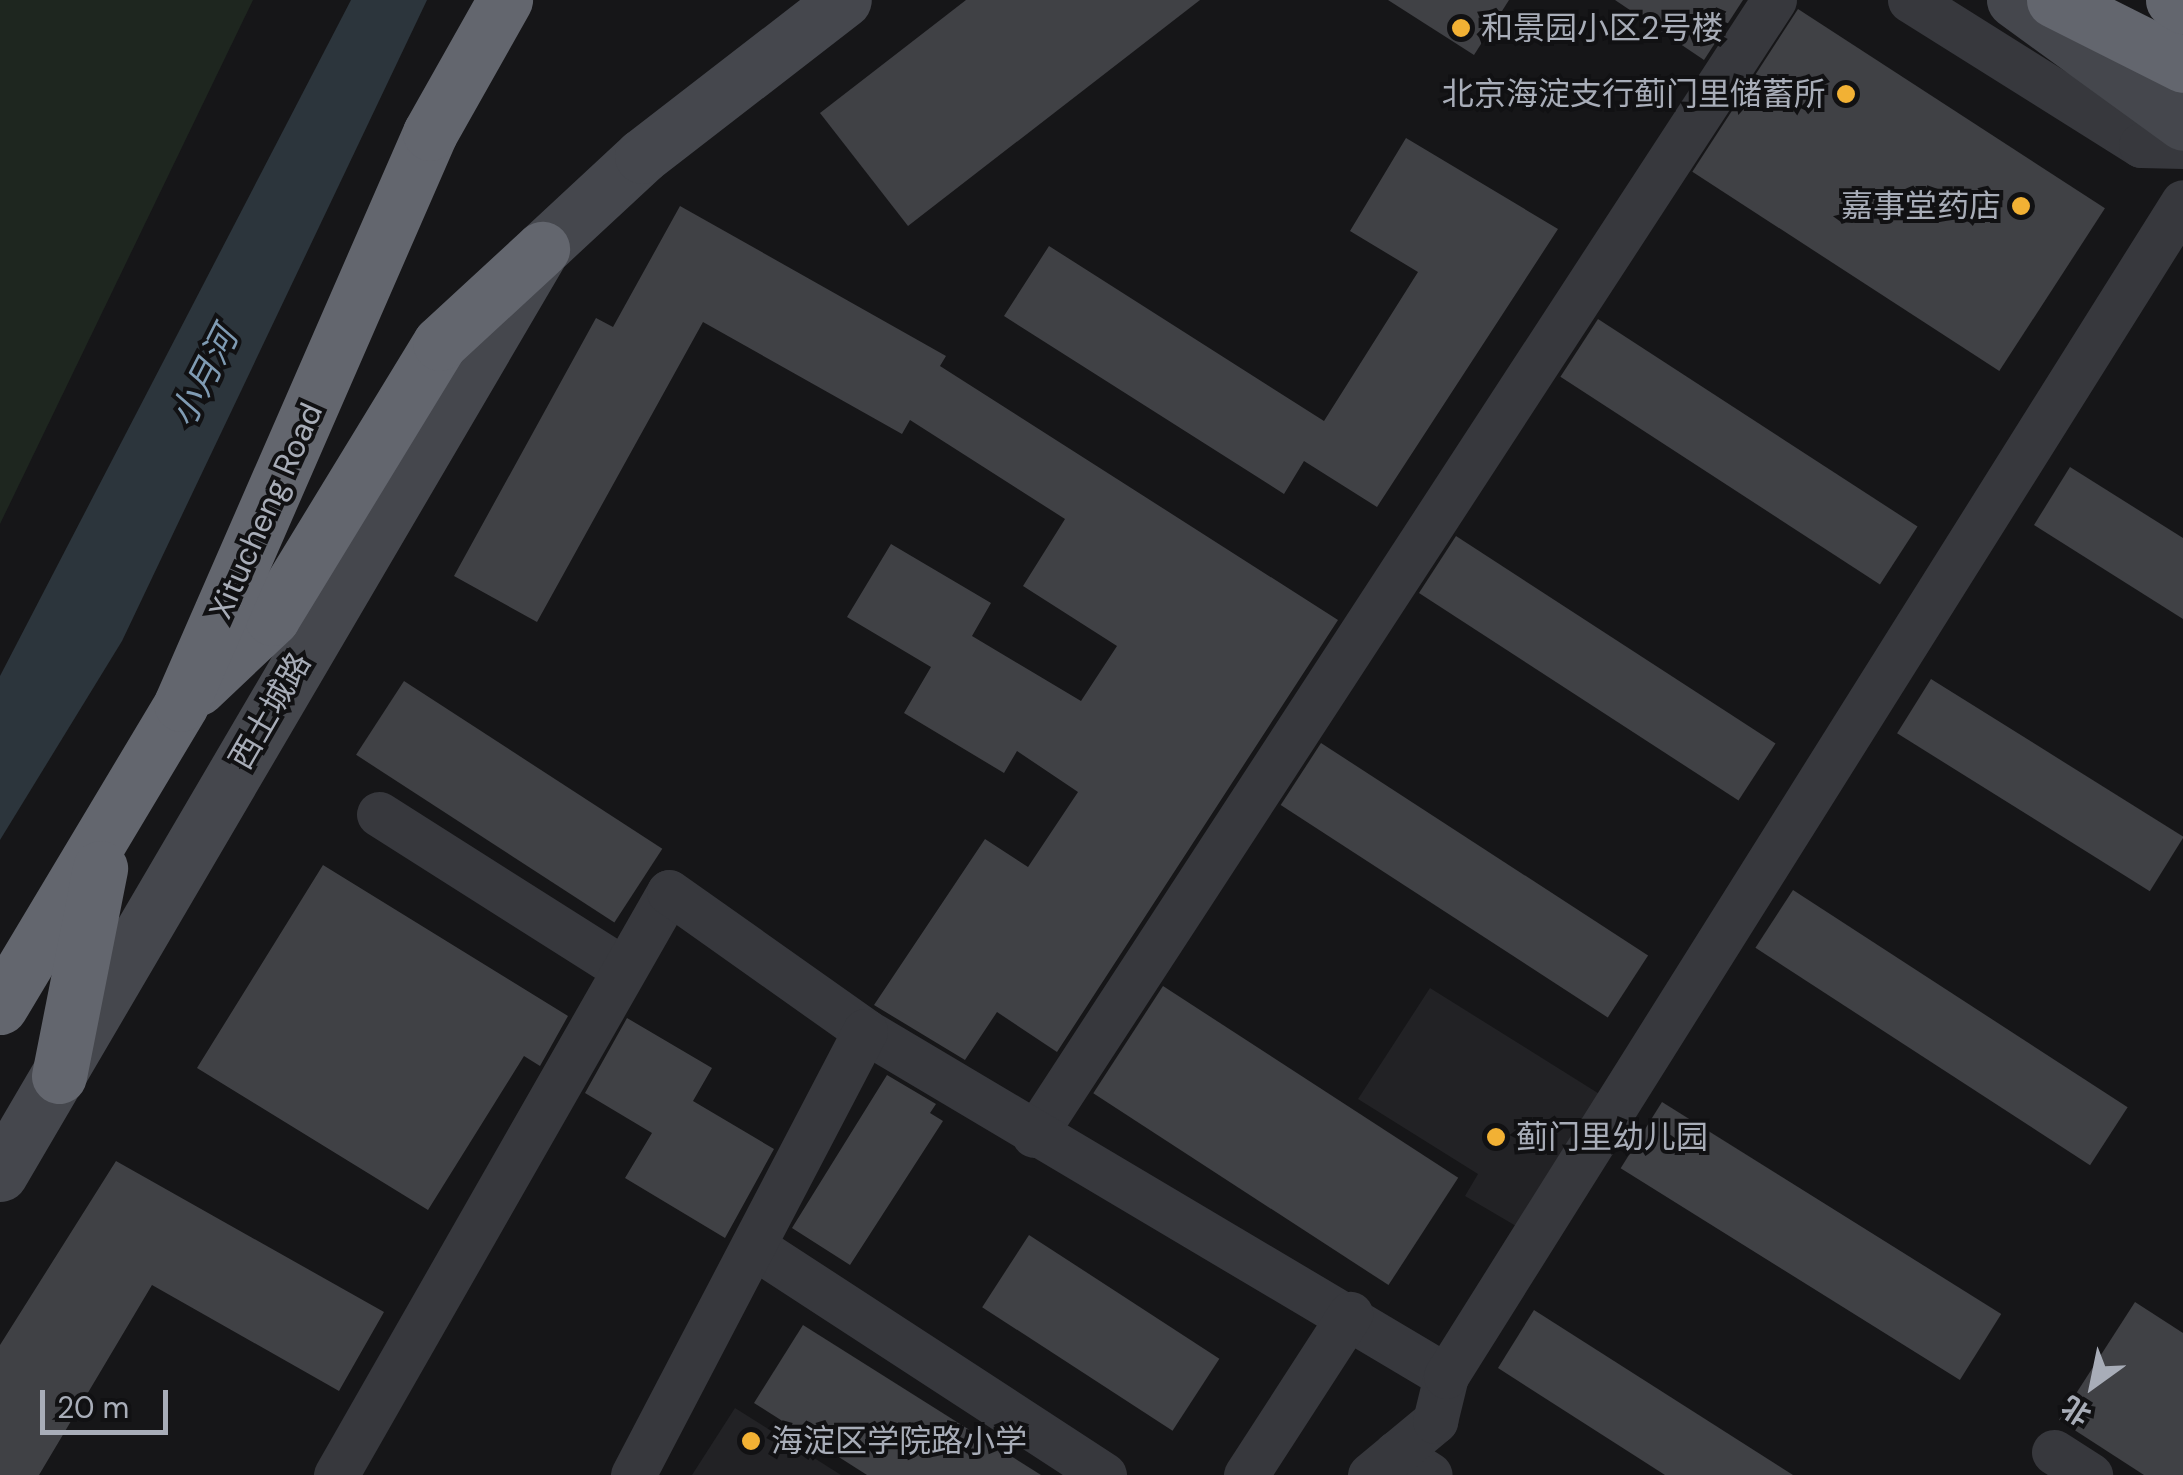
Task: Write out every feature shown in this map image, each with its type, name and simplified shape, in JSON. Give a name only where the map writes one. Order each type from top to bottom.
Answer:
[{"type":"highway","name":"Xitucheng Road","points":[[0,1008],[182,704],[430,133],[505,0]]},
{"type":"highway","points":[[2054,0],[2183,66]]},
{"type":"highway","points":[[2173,0],[2183,6]]},
{"type":"highway","points":[[182,704],[272,618],[440,343],[542,248]]},
{"type":"highway","points":[[59,1076],[108,830]]},
{"type":"street","name":"西土城路","points":[[0,1174],[542,248],[642,156],[844,0]]},
{"type":"street","points":[[1034,1135],[1774,0]]},
{"type":"street","points":[[1910,0],[2142,145],[2183,146]]},
{"type":"street","points":[[2014,0],[2183,123]]},
{"type":"street","points":[[1399,1468],[1435,1421],[1446,1376],[2183,202]]},
{"type":"street","points":[[378,814],[624,969]]},
{"type":"street","points":[[336,1475],[669,892],[865,1032],[1034,1135],[1350,1314],[1446,1376]]},
{"type":"street","points":[[633,1475],[865,1032]]},
{"type":"street","points":[[753,1246],[1104,1475]]},
{"type":"street","points":[[1265,1468],[1350,1314]]},
{"type":"shaded area","points":[[0,0],[253,0],[0,524]]},
{"type":"shaded area","name":"蓟门里幼儿园","points":[[1430,988],[1601,1095],[1516,1226],[1465,1196],[1478,1174],[1358,1099]]},
{"type":"shaded area","name":"海淀区学院路小学","points":[[735,1408],[841,1475],[692,1475]]},
{"type":"water","name":"小月河","points":[[351,0],[427,0],[122,641],[0,840],[0,676]]},
{"type":"building","points":[[966,0],[1200,0],[908,226],[820,113]]},
{"type":"building","name":"和景园小区2号楼","points":[[1388,0],[1509,0],[1474,55]]},
{"type":"building","points":[[1615,0],[1743,0],[1704,60]]},
{"type":"building","points":[[1798,9],[2105,208],[1999,371],[1692,172]]},
{"type":"building","points":[[1406,138],[1558,229],[1377,507],[1304,461],[1284,494],[1004,316],[1049,246],[1324,421],[1418,272],[1350,231]]},
{"type":"building","points":[[680,206],[946,356],[940,366],[1338,620],[1057,1052],[997,1012],[965,1060],[874,1005],[985,839],[1028,867],[1078,792],[1017,751],[1004,773],[904,713],[931,667],[847,617],[891,544],[991,603],[972,636],[1081,701],[1117,646],[1023,586],[1065,519],[910,420],[902,434],[703,322],[537,622],[454,576],[596,318],[613,327]]},
{"type":"building","points":[[1598,319],[1918,527],[1880,584],[1560,377]]},
{"type":"building","points":[[2070,467],[2183,538],[2183,619],[2034,525]]},
{"type":"building","points":[[1456,536],[1776,744],[1738,801],[1419,593]]},
{"type":"building","points":[[1931,679],[2183,836],[2150,891],[1897,733]]},
{"type":"building","points":[[404,681],[662,849],[614,923],[356,755]]},
{"type":"building","points":[[1321,743],[1648,955],[1608,1017],[1281,805]]},
{"type":"building","points":[[323,865],[568,1016],[540,1066],[524,1056],[428,1210],[197,1068]]},
{"type":"building","points":[[1793,890],[2128,1107],[2090,1165],[1755,948]]},
{"type":"building","points":[[1163,986],[1458,1178],[1388,1285],[1093,1093]]},
{"type":"building","points":[[627,1018],[712,1068],[693,1101],[774,1149],[725,1238],[625,1178],[652,1133],[585,1093]]},
{"type":"building","points":[[887,1075],[936,1104],[930,1113],[943,1121],[850,1265],[792,1228]]},
{"type":"building","points":[[1662,1102],[2001,1314],[1960,1380],[1621,1168]]},
{"type":"building","points":[[116,1161],[384,1312],[339,1391],[152,1285],[39,1475],[0,1475],[0,1345]]},
{"type":"building","points":[[1029,1235],[1219,1359],[1173,1431],[982,1307]]},
{"type":"building","points":[[2135,1302],[2183,1333],[2183,1475],[2144,1475],[2059,1420]]},
{"type":"building","points":[[1534,1310],[1793,1475],[1665,1475],[1498,1368]]},
{"type":"building","points":[[803,1325],[1041,1475],[867,1475],[754,1403]]},
{"type":"place","name":"和景园小区2号楼","points":[[1461,28]]},
{"type":"place","name":"北京海淀支行蓟门里储蓄所","points":[[1846,94]]},
{"type":"place","name":"嘉事堂药店","points":[[2021,206]]},
{"type":"place","name":"蓟门里幼儿园","points":[[1496,1137]]},
{"type":"place","name":"海淀区学院路小学","points":[[751,1441]]}]
